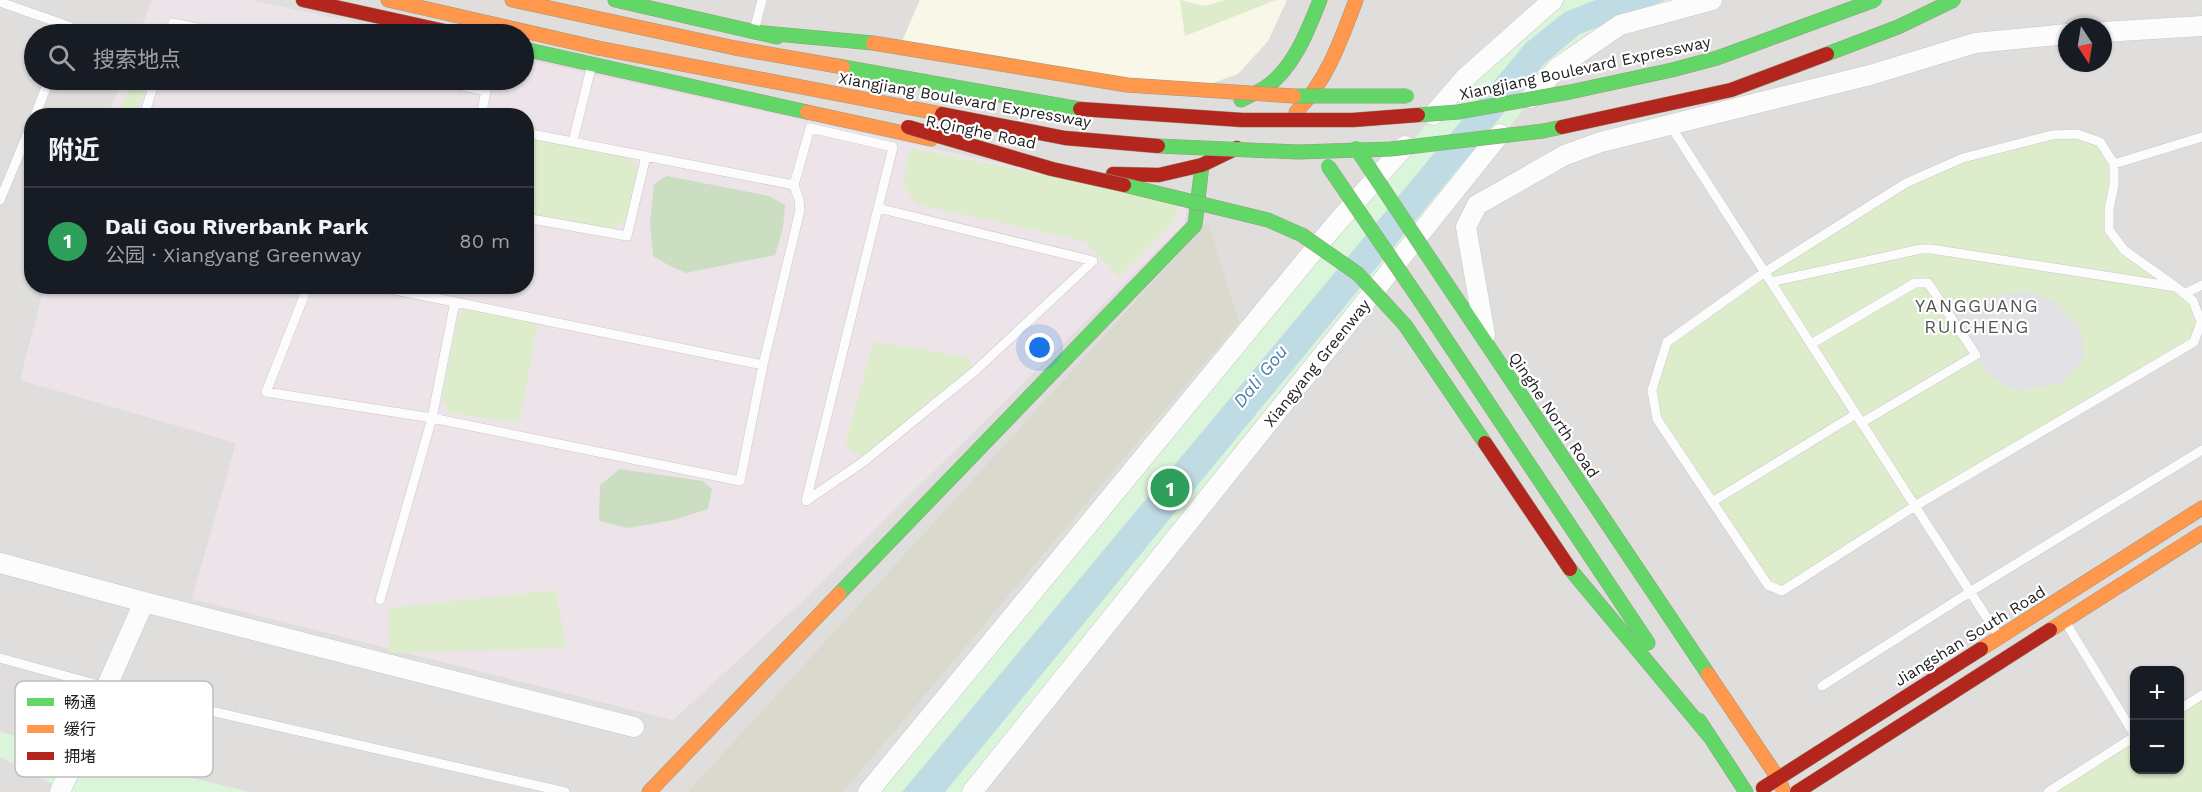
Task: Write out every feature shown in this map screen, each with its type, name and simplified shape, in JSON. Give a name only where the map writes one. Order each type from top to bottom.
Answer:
[{"type":"main road","points":[[303,0],[412,24]]},
{"type":"main road","name":"Xiangjiang Boulevard Expressway","points":[[388,0],[493,24]]},
{"type":"main road","name":"Xiangjiang Boulevard Expressway","points":[[512,0],[735,48],[1080,109],[1242,120],[1376,118],[1458,112],[1570,92],[1717,58],[1875,0]]},
{"type":"main road","points":[[615,0],[1005,90],[1147,118],[1183,120],[1217,112],[1269,85],[1277,78],[1305,38],[1320,0]]},
{"type":"main road","name":"R.Qinghe Road","points":[[534,51],[896,132],[1098,174],[1158,175],[1202,165],[1251,141],[1306,103],[1336,53],[1356,0]]},
{"type":"main road","name":"Xiangjiang Boulevard Expressway","points":[[534,33],[598,48],[1065,138],[1194,149],[1298,152],[1391,149],[1542,131],[1731,90],[1898,27],[1954,0]]},
{"type":"main road","points":[[754,32],[873,43],[1126,85],[1278,96],[1430,97],[1476,94],[1672,70]]},
{"type":"main road","points":[[598,48],[720,86],[898,124],[1052,169],[1268,220],[1302,235],[1358,274],[1405,325],[1570,569],[1710,736]]},
{"type":"main road","name":"Qinghe North Road","points":[[1288,62],[1350,139],[1778,778],[1784,792]]},
{"type":"main road","points":[[1253,93],[1286,119],[1328,166],[1421,302],[1746,792]]},
{"type":"main road","points":[[649,792],[1195,225],[1202,165]]},
{"type":"main road","name":"Jiangshan South Road","points":[[1756,792],[2202,508]]},
{"type":"main road","points":[[1797,792],[2202,533]]},
{"type":"street","points":[[868,792],[1335,226],[1465,78],[1553,0]]},
{"type":"street","name":"Xiangyang Greenway","points":[[972,792],[1511,120],[1557,68],[1620,26],[1712,0]]},
{"type":"street","points":[[2112,31],[2202,26]]},
{"type":"street","points":[[1486,343],[1466,227],[1477,205],[1566,155],[1601,142],[1870,75],[1976,43],[2058,35]]},
{"type":"street","points":[[0,563],[634,727]]},
{"type":"street","points":[[109,681],[144,602]]},
{"type":"street","points":[[60,792],[67,777]]},
{"type":"lane","points":[[754,32],[762,0]]},
{"type":"lane","points":[[0,2],[62,24]]},
{"type":"lane","points":[[573,141],[592,64]]},
{"type":"lane","points":[[38,108],[45,90]]},
{"type":"lane","points":[[146,108],[152,90]]},
{"type":"lane","points":[[481,90],[486,91],[483,108]]},
{"type":"lane","points":[[1670,125],[1999,637]]},
{"type":"lane","points":[[305,294],[266,392],[432,418],[740,481],[763,365],[800,210],[800,200],[794,185],[810,128],[893,147],[878,208],[834,388],[806,501],[863,462],[975,371],[1093,261],[878,208]]},
{"type":"lane","points":[[534,134],[794,185]]},
{"type":"lane","points":[[2077,134],[2100,142],[2114,164],[2109,230],[2124,250],[2193,301],[2200,322],[2194,342],[1915,506],[1782,591],[1768,585],[1657,419],[1652,390],[1667,342],[1765,272],[1906,183],[1963,158],[2052,135],[2077,134]]},
{"type":"lane","points":[[2114,164],[2202,136]]},
{"type":"lane","points":[[0,200],[24,142]]},
{"type":"lane","points":[[534,219],[627,236],[646,156]]},
{"type":"lane","points":[[1772,282],[1921,249],[1931,249],[2176,287]]},
{"type":"lane","points":[[1712,502],[1859,418],[1976,355],[1928,283],[1915,283],[1811,345]]},
{"type":"lane","points":[[2184,294],[2202,285]]},
{"type":"lane","points":[[415,294],[763,365]]},
{"type":"lane","points":[[380,600],[432,418],[455,302]]},
{"type":"lane","points":[[1822,686],[2202,450]]},
{"type":"lane","points":[[2065,621],[2130,729]]},
{"type":"lane","points":[[0,658],[84,681]]},
{"type":"lane","points":[[2184,706],[2202,695]]},
{"type":"lane","points":[[213,711],[566,792]]},
{"type":"lane","points":[[2048,792],[2130,739]]},
{"type":"shaded area","points":[[0,0],[2202,0],[2202,792],[0,792]]},
{"type":"shaded area","points":[[0,0],[41,0],[38,24],[0,12]]},
{"type":"shaded area","points":[[152,0],[251,0],[363,24],[143,24]]},
{"type":"shaded area","points":[[920,0],[1287,0],[1268,41],[1238,74],[1185,93],[899,48]]},
{"type":"shaded area","points":[[534,61],[1187,204],[1185,223],[807,597],[673,720],[192,599],[236,443],[20,380],[42,294],[534,294],[534,108],[111,108],[118,90],[534,90]]},
{"type":"shaded area","points":[[1208,222],[1239,322],[843,792],[688,792]]},
{"type":"shaded area","points":[[2023,291],[2053,300],[2079,326],[2085,357],[2062,383],[2016,391],[1988,375],[1952,319],[1986,298]]},
{"type":"green space","points":[[1180,0],[1205,6],[1226,0],[1276,0],[1185,36]]},
{"type":"green space","points":[[1553,0],[1712,0],[1620,25],[1557,68],[972,792],[870,792],[1465,78]]},
{"type":"green space","points":[[128,90],[144,90],[138,108],[121,108]]},
{"type":"green space","points":[[2077,134],[2100,142],[2114,164],[2109,230],[2124,250],[2193,301],[2201,322],[2194,342],[1782,591],[1768,585],[1657,419],[1652,390],[1667,342],[1906,183],[1963,158]]},
{"type":"green space","points":[[534,135],[626,152],[640,177],[632,215],[607,232],[534,219]]},
{"type":"green space","points":[[911,148],[1178,202],[1174,221],[1119,277],[1084,241],[919,205],[907,191],[904,179]]},
{"type":"green space","points":[[667,176],[769,196],[785,205],[783,228],[775,255],[686,273],[653,256],[650,223],[654,184]]},
{"type":"green space","points":[[466,309],[538,323],[519,423],[450,413],[442,399],[459,313]]},
{"type":"green space","points":[[874,341],[969,358],[975,371],[870,456],[855,454],[845,443]]},
{"type":"green space","points":[[620,469],[703,481],[712,489],[708,509],[674,520],[627,528],[599,521],[600,485]]},
{"type":"green space","points":[[556,590],[566,648],[389,653],[389,608]]},
{"type":"green space","points":[[2202,695],[2202,792],[2048,792],[2130,741],[2130,774],[2184,774],[2184,706]]},
{"type":"green space","points":[[0,732],[15,736],[15,765],[0,757]]},
{"type":"green space","points":[[39,777],[188,777],[250,792],[68,792]]},
{"type":"water","name":"Dali Gou","points":[[1596,0],[1666,0],[1580,34],[1545,63],[945,792],[902,792],[1526,43],[1565,12]]},
{"type":"traffic: fast","points":[[615,0],[777,37]]},
{"type":"traffic: fast","points":[[1241,100],[1266,87],[1285,70],[1299,48],[1320,0]]},
{"type":"traffic: fast","points":[[1418,115],[1458,112],[1570,92],[1672,70],[1717,58],[1875,0]]},
{"type":"traffic: fast","points":[[1827,54],[1898,27],[1954,0]]},
{"type":"traffic: fast","points":[[754,32],[873,43]]},
{"type":"traffic: fast","points":[[534,51],[807,112]]},
{"type":"traffic: fast","points":[[843,67],[1080,109]]},
{"type":"traffic: fast","points":[[1294,96],[1407,96]]},
{"type":"traffic: fast","points":[[1158,146],[1298,152],[1391,149],[1562,127]]},
{"type":"traffic: fast","points":[[1356,148],[1446,283]]},
{"type":"traffic: fast","points":[[839,594],[1195,225],[1202,165]]},
{"type":"traffic: fast","points":[[1328,166],[1421,302]]},
{"type":"traffic: fast","points":[[1124,185],[1268,220],[1302,235],[1358,274],[1405,325],[1485,443]]},
{"type":"traffic: fast","points":[[1446,283],[1708,674]]},
{"type":"traffic: fast","points":[[1421,302],[1648,643]]},
{"type":"traffic: fast","points":[[1570,569],[1710,737]]},
{"type":"traffic: fast","points":[[1699,720],[1746,792]]},
{"type":"traffic: slow","points":[[388,0],[493,24]]},
{"type":"traffic: slow","points":[[512,0],[735,48],[843,67]]},
{"type":"traffic: slow","points":[[1296,112],[1325,73],[1339,45],[1356,0]]},
{"type":"traffic: slow","points":[[534,33],[598,48]]},
{"type":"traffic: slow","points":[[873,43],[1127,85],[1294,96]]},
{"type":"traffic: slow","points":[[598,48],[942,114]]},
{"type":"traffic: slow","points":[[807,112],[931,139]]},
{"type":"traffic: slow","points":[[1981,649],[2202,508]]},
{"type":"traffic: slow","points":[[2050,630],[2202,533]]},
{"type":"traffic: slow","points":[[649,792],[839,594]]},
{"type":"traffic: slow","points":[[1708,674],[1778,778],[1784,792]]},
{"type":"traffic: jam","points":[[303,0],[412,24]]},
{"type":"traffic: jam","points":[[1562,127],[1731,90],[1827,54]]},
{"type":"traffic: jam","points":[[1080,109],[1242,120],[1353,120],[1418,115]]},
{"type":"traffic: jam","points":[[942,114],[1065,138],[1158,146]]},
{"type":"traffic: jam","points":[[908,127],[1052,169],[1124,185]]},
{"type":"traffic: jam","points":[[1113,174],[1159,175],[1202,165],[1237,148]]},
{"type":"traffic: jam","points":[[1485,443],[1570,569]]},
{"type":"traffic: jam","points":[[1797,792],[2050,630]]},
{"type":"traffic: jam","points":[[1763,788],[1981,649]]},
{"type":"place","name":"Dali Gou Riverbank Park","points":[[1170,488]]},
{"type":"district","name":"YANGGUANG RUICHENG","points":[[1977,315]]}]
